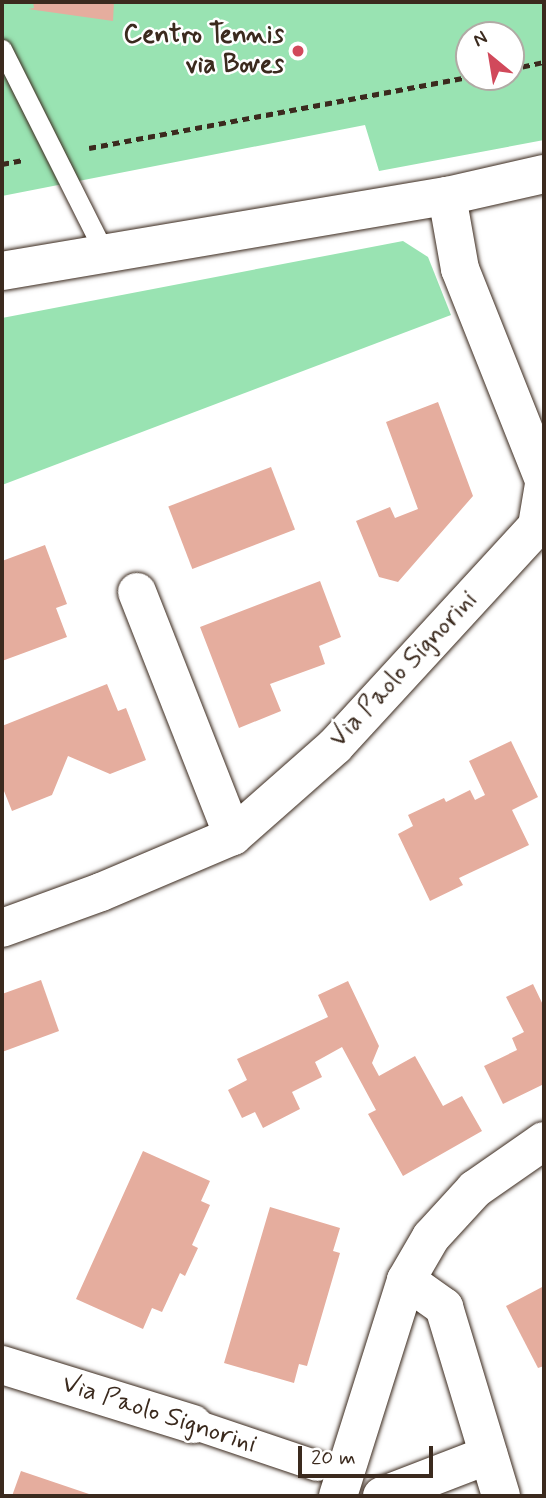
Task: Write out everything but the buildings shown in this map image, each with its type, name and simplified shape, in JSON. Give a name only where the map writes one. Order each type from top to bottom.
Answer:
[{"type":"street","points":[[2,271],[447,196],[544,174]]},
{"type":"street","name":"Via Paolo Signorini","points":[[2,928],[233,836],[335,746],[537,526],[544,482],[460,269],[447,196]]},
{"type":"street","points":[[137,592],[233,836]]},
{"type":"street","points":[[338,1496],[406,1280],[431,1237],[475,1189],[544,1141]]},
{"type":"street","points":[[406,1280],[444,1307],[501,1496]]},
{"type":"street","name":"Via Paolo Signorini","points":[[2,1365],[193,1424],[317,1466]]},
{"type":"street","points":[[382,1496],[488,1455]]},
{"type":"lane","points":[[2,49],[105,254]]},
{"type":"path","points":[[525,66],[544,62]]},
{"type":"path","points":[[2,164],[455,80]]},
{"type":"green space","points":[[2,2],[544,2],[544,140],[379,171],[365,125],[2,196]]},
{"type":"green space","points":[[403,241],[428,257],[451,315],[2,485],[2,318]]},
{"type":"place","name":"Centro Tennis via Boves","points":[[298,51]]}]
